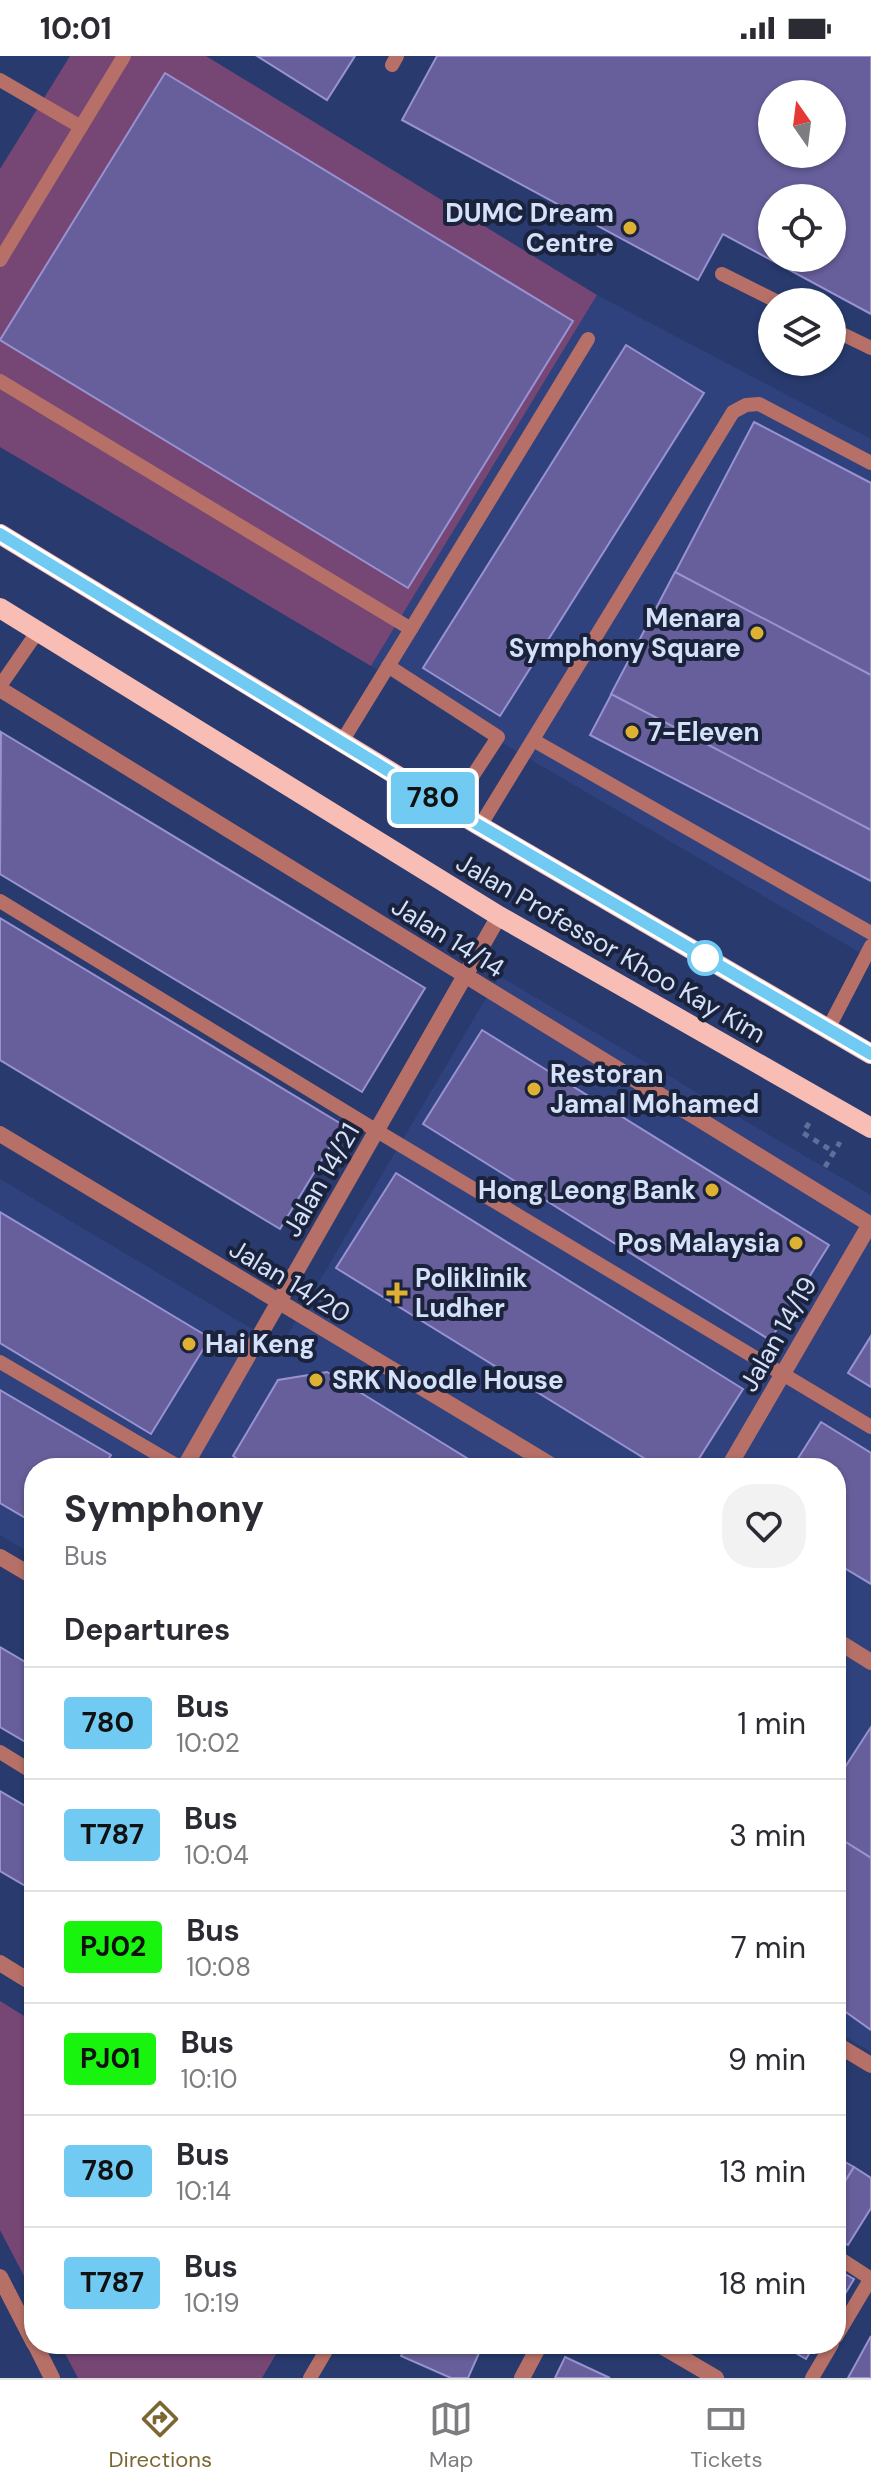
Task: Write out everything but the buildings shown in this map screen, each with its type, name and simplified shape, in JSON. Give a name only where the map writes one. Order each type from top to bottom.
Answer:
[{"type":"main road","name":"Jalan Professor Khoo Kay Kim","points":[[0,534],[451,809],[871,1054]]},
{"type":"main road","name":"Jalan Professor Khoo Kay Kim","points":[[0,608],[499,916],[871,1128]]},
{"type":"street","name":"Jalan 14/14","points":[[0,688],[870,1225]]},
{"type":"street","name":"Jalan 14/21","points":[[189,1458],[499,916]]},
{"type":"street","name":"Jalan 14/20","points":[[0,1134],[539,1458]]},
{"type":"street","name":"Jalan 14/19","points":[[734,1458],[870,1225]]},
{"type":"street","points":[[0,1557],[24,1571]]},
{"type":"street","points":[[846,1646],[871,1662]]},
{"type":"street","points":[[0,1963],[24,1978]]},
{"type":"street","points":[[846,2050],[871,2065]]},
{"type":"street","points":[[0,2277],[24,2324]]},
{"type":"street","points":[[40,2354],[52,2378]]},
{"type":"street","points":[[522,2378],[535,2354]]},
{"type":"street","points":[[670,2354],[690,2371],[716,2378]]},
{"type":"lane","points":[[0,260],[124,56]]},
{"type":"lane","points":[[0,80],[81,127]]},
{"type":"lane","points":[[722,274],[758,292]]},
{"type":"lane","points":[[846,336],[871,348]]},
{"type":"lane","points":[[341,743],[588,339]]},
{"type":"lane","points":[[0,381],[411,629]]},
{"type":"lane","points":[[480,826],[733,412],[746,405],[759,404],[871,463]]},
{"type":"lane","points":[[0,688],[38,631]]},
{"type":"lane","points":[[388,666],[498,737],[451,809]]},
{"type":"lane","points":[[533,740],[871,933]]},
{"type":"lane","points":[[0,901],[871,1427]]},
{"type":"lane","points":[[828,1029],[871,946]]},
{"type":"lane","points":[[0,1362],[166,1458]]},
{"type":"lane","points":[[0,1752],[24,1767]]},
{"type":"lane","points":[[846,2263],[871,2279],[846,2320]]},
{"type":"lane","points":[[310,2378],[324,2354]]},
{"type":"lane","points":[[812,2378],[826,2354]]},
{"type":"path","points":[[803,1133],[834,1152],[840,1142]]},
{"type":"shaded area","points":[[70,56],[206,56],[597,295],[371,666],[0,447],[0,169]]},
{"type":"shaded area","points":[[597,295],[871,439],[871,959],[371,666]]},
{"type":"shaded area","points":[[499,976],[871,1195],[871,2052],[846,2037],[846,1458],[24,1458],[24,1550],[0,1535],[0,1179],[281,1346]]},
{"type":"shaded area","points":[[0,2001],[24,2016],[24,2276],[0,2230]]},
{"type":"shaded area","points":[[65,2354],[276,2354],[262,2378],[78,2378]]},
{"type":"bus line","name":"780","points":[[0,534],[451,809],[871,1054]]},
{"type":"place","name":"DUMC Dream Centre","points":[[630,228]]},
{"type":"place","name":"Menara Symphony Square","points":[[757,633]]},
{"type":"place","name":"7-Eleven","points":[[632,732]]},
{"type":"place","name":"Restoran Jamal Mohamed","points":[[534,1089]]},
{"type":"place","name":"Hong Leong Bank","points":[[712,1190]]},
{"type":"place","name":"Pos Malaysia","points":[[796,1243]]},
{"type":"place","name":"Poliklinik Ludher","points":[[397,1293]]},
{"type":"place","name":"Hai Keng","points":[[189,1344]]},
{"type":"place","name":"SRK Noodle House","points":[[316,1380]]}]
